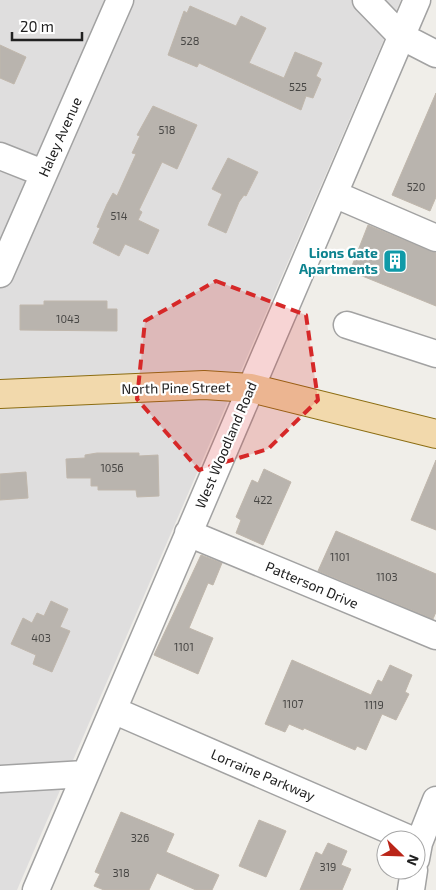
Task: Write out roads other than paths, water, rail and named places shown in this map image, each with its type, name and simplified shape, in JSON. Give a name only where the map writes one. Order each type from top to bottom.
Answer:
[{"type":"main road","name":"North Pine Street","points":[[0,394],[204,385],[251,388],[436,434]]},
{"type":"street","name":"Haley Avenue","points":[[0,274],[120,0]]},
{"type":"street","points":[[366,0],[401,36],[436,54]]},
{"type":"street","name":"West Woodland Road","points":[[36,890],[417,0]]},
{"type":"street","points":[[0,156],[43,173]]},
{"type":"street","points":[[334,194],[436,238]]},
{"type":"street","points":[[347,325],[436,354]]},
{"type":"street","name":"Patterson Drive","points":[[188,533],[436,636]]},
{"type":"street","name":"Lorraine Parkway","points":[[113,710],[380,830]]},
{"type":"street","points":[[0,779],[85,774]]},
{"type":"street","points":[[423,830],[436,800]]},
{"type":"place","name":"Lions Gate Apartments","points":[[395,261]]}]
